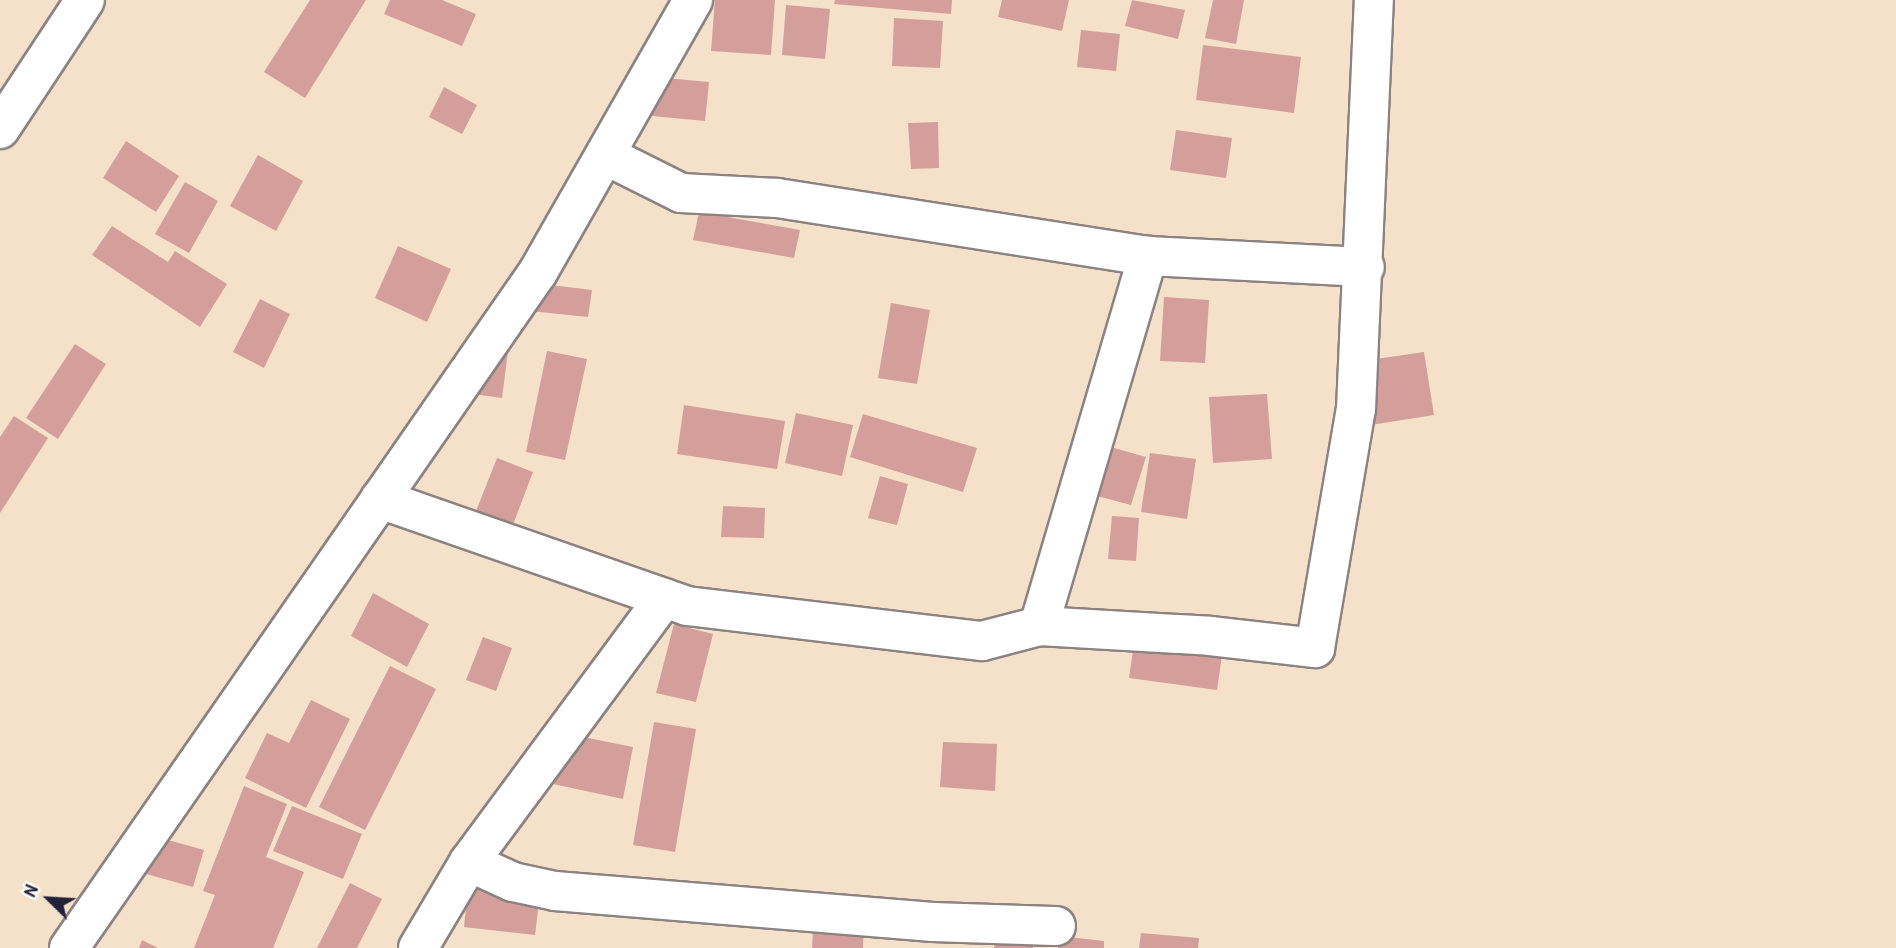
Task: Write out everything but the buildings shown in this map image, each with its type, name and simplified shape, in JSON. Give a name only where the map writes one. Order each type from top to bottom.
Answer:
[{"type":"street","points":[[0,129],[85,0]]},
{"type":"street","points":[[69,948],[538,272],[693,0]]},
{"type":"street","points":[[380,499],[687,606],[982,641],[1039,626],[1210,636],[1315,648],[1356,409],[1365,267],[1374,0]]},
{"type":"street","points":[[605,155],[681,193],[777,198],[1148,256],[1365,267]]},
{"type":"street","points":[[1039,626],[1148,256]]},
{"type":"street","points":[[418,948],[469,862],[664,598]]},
{"type":"street","points":[[469,862],[513,881],[555,891],[931,935],[1056,926]]}]
